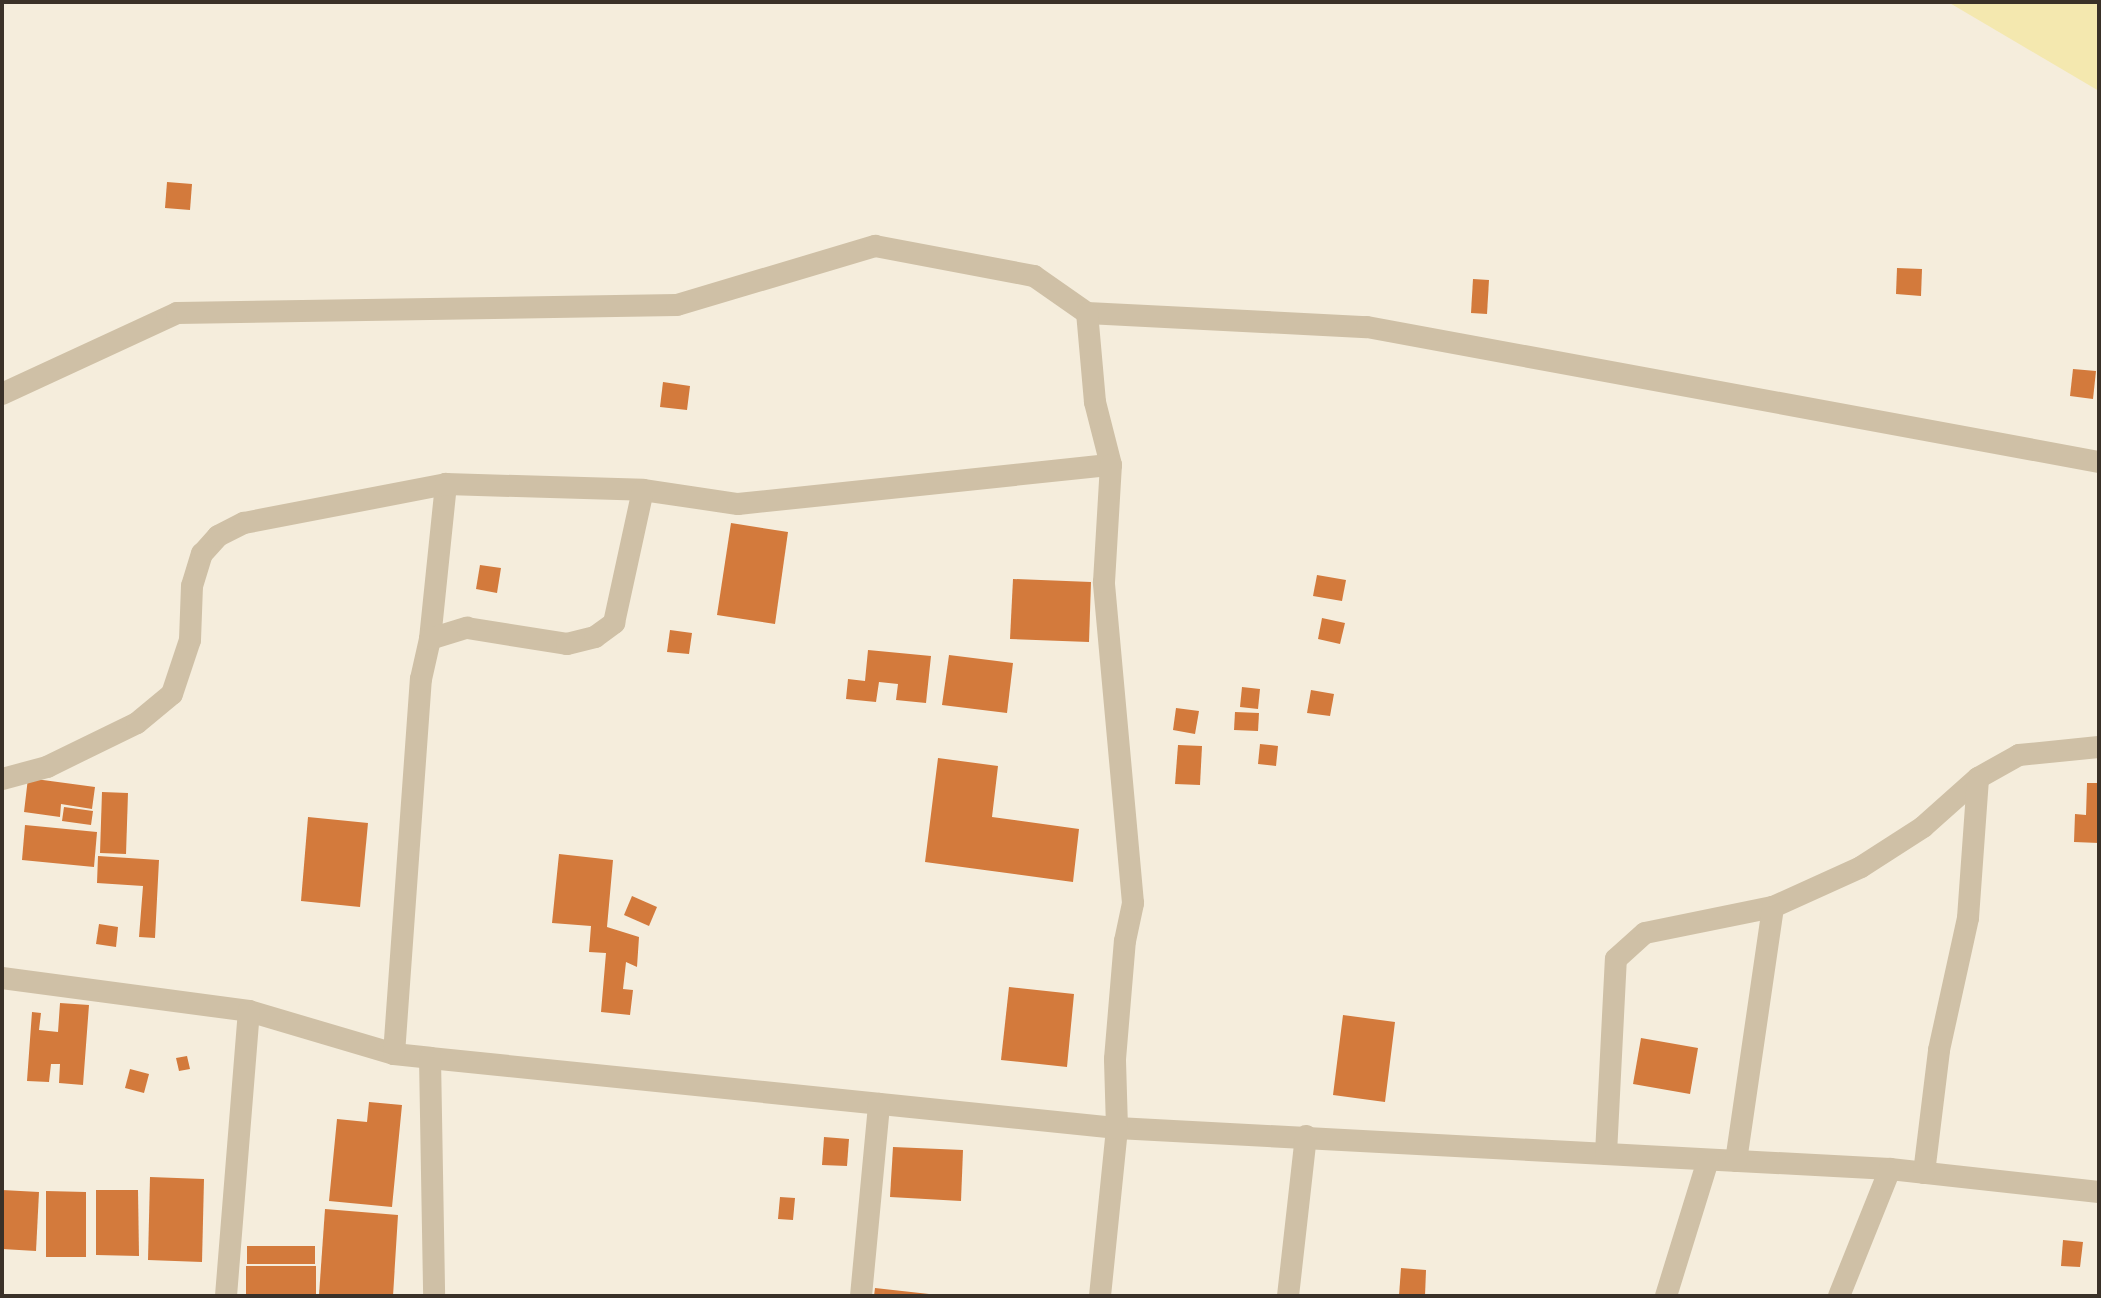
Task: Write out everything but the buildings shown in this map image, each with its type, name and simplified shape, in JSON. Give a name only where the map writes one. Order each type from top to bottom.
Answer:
[{"type":"street","points":[[2,394],[177,313],[677,305],[875,246],[1034,276],[1087,313],[1367,327],[2099,462]]},
{"type":"street","points":[[1087,313],[1095,402],[1111,465],[1104,582],[1133,903],[1115,1059],[1117,1128],[1100,1296]]},
{"type":"street","points":[[2,779],[47,767],[137,723],[172,694],[190,640],[192,586],[202,554],[218,536],[244,523],[446,484],[643,490],[738,504],[1111,465]]},
{"type":"street","points":[[394,1054],[421,679],[430,639],[446,484]]},
{"type":"street","points":[[430,639],[467,628],[567,644],[595,637],[614,623],[643,490]]},
{"type":"street","points":[[1606,1154],[1616,959],[1645,933],[1773,907],[1861,867],[1923,827],[1978,778],[2019,755],[2099,747]]},
{"type":"street","points":[[1924,1173],[1939,1050],[1968,918],[1978,778]]},
{"type":"street","points":[[1736,1161],[1773,907]]},
{"type":"street","points":[[2,978],[249,1011],[394,1054],[879,1104],[1117,1128],[1890,1169],[2099,1192]]},
{"type":"street","points":[[226,1296],[249,1011]]},
{"type":"street","points":[[430,1058],[434,1296]]},
{"type":"street","points":[[861,1296],[879,1104]]},
{"type":"street","points":[[1288,1296],[1306,1136]]},
{"type":"street","points":[[1666,1296],[1708,1160]]},
{"type":"street","points":[[1839,1296],[1890,1169]]},
{"type":"sand","points":[[1948,2],[2099,2],[2099,91]]}]
